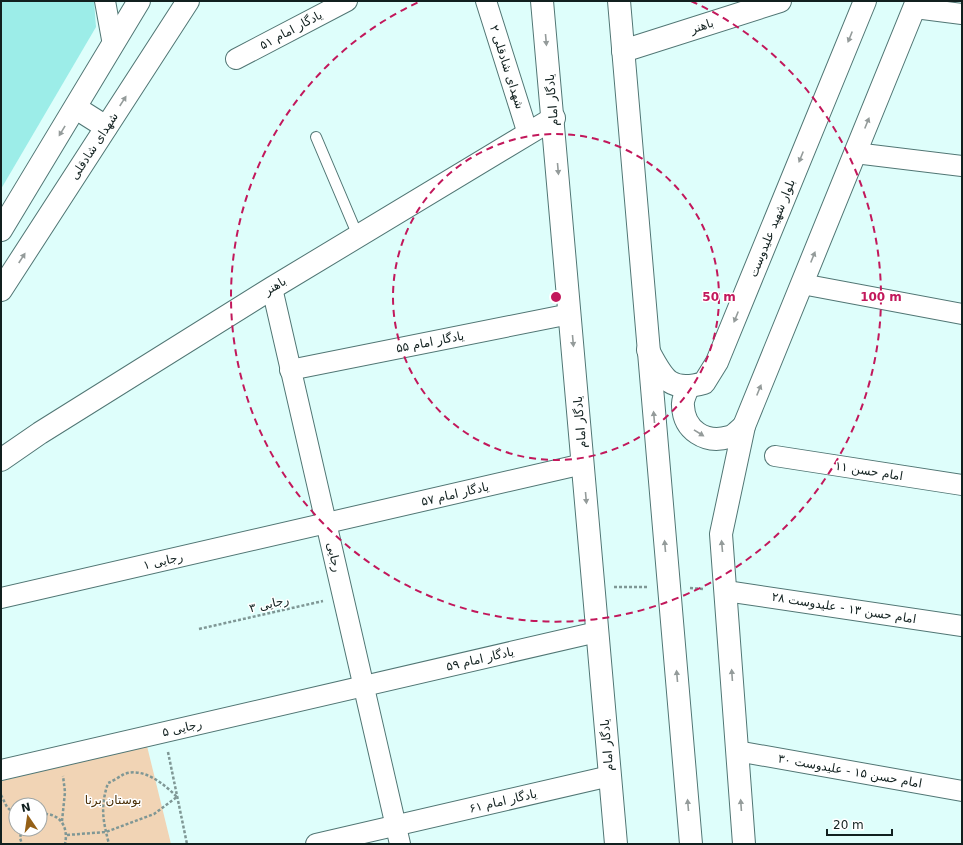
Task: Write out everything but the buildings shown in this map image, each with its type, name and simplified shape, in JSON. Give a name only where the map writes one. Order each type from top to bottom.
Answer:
[{"type":"main road","points":[[1,230],[76,108],[139,1]]},
{"type":"main road","name":"شهدای شادقلی","points":[[1,290],[188,1]]},
{"type":"main road","name":"یادگار امام","points":[[542,1],[554,118],[616,844]]},
{"type":"main road","points":[[619,1],[691,844]]},
{"type":"main road","name":"باهنر","points":[[623,51],[780,1]]},
{"type":"main road","name":"بلوار شهید علیدوست","points":[[688,388],[704,383],[718,362],[865,1]]},
{"type":"main road","points":[[744,844],[721,534],[744,426],[916,4]]},
{"type":"main road","points":[[76,108],[106,127]]},
{"type":"main road","name":"باهنر","points":[[1,460],[40,433],[272,288],[554,118]]},
{"type":"main road","points":[[648,350],[659,371],[669,382],[688,388],[682,404],[686,421],[697,434],[713,440],[730,437],[744,426]]},
{"type":"main road","points":[[1,448],[40,433]]},
{"type":"street","points":[[105,1],[113,45]]},
{"type":"street","name":"یادگار امام ۵۱","points":[[236,59],[347,1]]},
{"type":"street","name":"شهدای شادقلی ۲","points":[[486,1],[528,134]]},
{"type":"street","points":[[916,4],[962,14]]},
{"type":"street","points":[[855,153],[962,166]]},
{"type":"street","points":[[802,284],[962,314]]},
{"type":"street","name":"رجایی","points":[[272,288],[397,835]]},
{"type":"street","name":"یادگار امام ۵۵","points":[[290,370],[570,314]]},
{"type":"street","name":"امام حسن ۱۱","points":[[775,456],[962,485]]},
{"type":"street","name":"یادگار امام ۵۷","points":[[326,523],[583,464]]},
{"type":"street","name":"رجایی ۱","points":[[1,598],[326,523]]},
{"type":"street","name":"امام حسن ۱۳ - علیدوست ۲۸","points":[[726,591],[962,626]]},
{"type":"street","name":"یادگار امام ۵۹","points":[[363,686],[597,632]]},
{"type":"street","name":"رجایی ۵","points":[[1,770],[363,686]]},
{"type":"street","name":"امام حسن ۱۵ - علیدوست ۳۰","points":[[738,750],[962,791]]},
{"type":"street","name":"یادگار امام ۶۱","points":[[316,844],[397,835],[610,776]]},
{"type":"lane","points":[[316,137],[358,236]]},
{"type":"path","name":"رجایی ۳","points":[[199,629],[343,596]]},
{"type":"path","points":[[164,732],[187,844]]},
{"type":"path","points":[[59,756],[65,792],[62,821],[67,834],[65,844]]},
{"type":"path","points":[[109,844],[102,814],[104,795],[108,783],[126,774],[144,774],[162,782],[177,797]]},
{"type":"path","points":[[1,795],[8,808]]},
{"type":"path","points":[[67,834],[106,832],[154,814],[177,797]]},
{"type":"path","points":[[48,813],[62,821]]},
{"type":"green space","name":"بوستان برنا","points":[[147,746],[171,844],[1,844],[1,781]]}]
